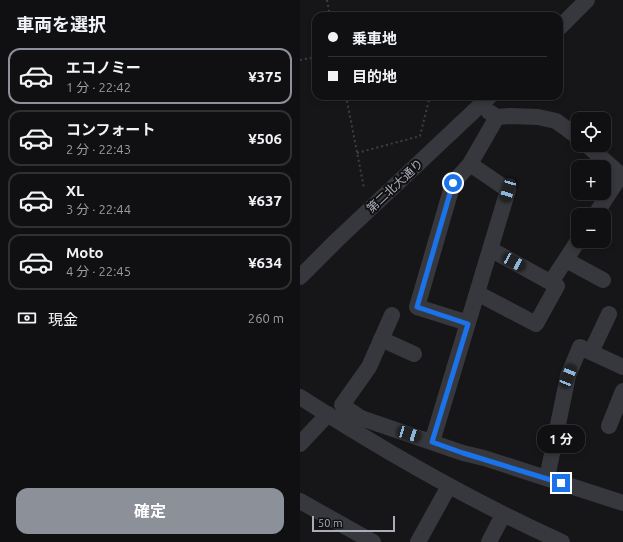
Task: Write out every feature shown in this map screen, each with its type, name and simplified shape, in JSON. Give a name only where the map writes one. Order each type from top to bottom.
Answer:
[{"type":"street","points":[[563,24],[587,0]]},
{"type":"street","points":[[486,100],[490,113],[497,117],[538,117],[556,121],[571,131]]},
{"type":"street","name":"第二北大通り","points":[[300,277],[337,240],[486,100]]},
{"type":"street","points":[[468,324],[417,307],[453,183],[470,164],[497,117]]},
{"type":"street","points":[[596,152],[622,176],[600,208]]},
{"type":"street","points":[[432,442],[508,190],[470,164]]},
{"type":"street","points":[[551,282],[574,248]]},
{"type":"street","points":[[477,293],[536,324],[557,286],[490,249]]},
{"type":"street","points":[[566,260],[603,280]]},
{"type":"street","points":[[591,352],[608,314]]},
{"type":"street","points":[[392,315],[369,367],[342,405],[357,424],[447,491]]},
{"type":"street","points":[[381,339],[414,354]]},
{"type":"street","points":[[546,478],[568,376],[580,347],[591,352],[621,360]]},
{"type":"street","points":[[609,426],[623,391]]},
{"type":"street","points":[[303,404],[447,491],[501,518],[540,542]]},
{"type":"street","points":[[324,418],[357,424],[432,442],[623,503]]},
{"type":"street","points":[[300,444],[324,418]]},
{"type":"street","points":[[418,542],[447,491]]},
{"type":"street","points":[[300,501],[373,542]]},
{"type":"street","points":[[489,542],[501,518]]},
{"type":"street","points":[[501,518],[562,542]]},
{"type":"path","points":[[328,0],[330,12]]},
{"type":"path","points":[[300,60],[312,58]]},
{"type":"path","points":[[347,100],[364,188]]},
{"type":"path","points":[[357,153],[420,136],[429,100]]},
{"type":"route","points":[[453,183],[417,307],[468,324],[432,442],[561,483]]}]
